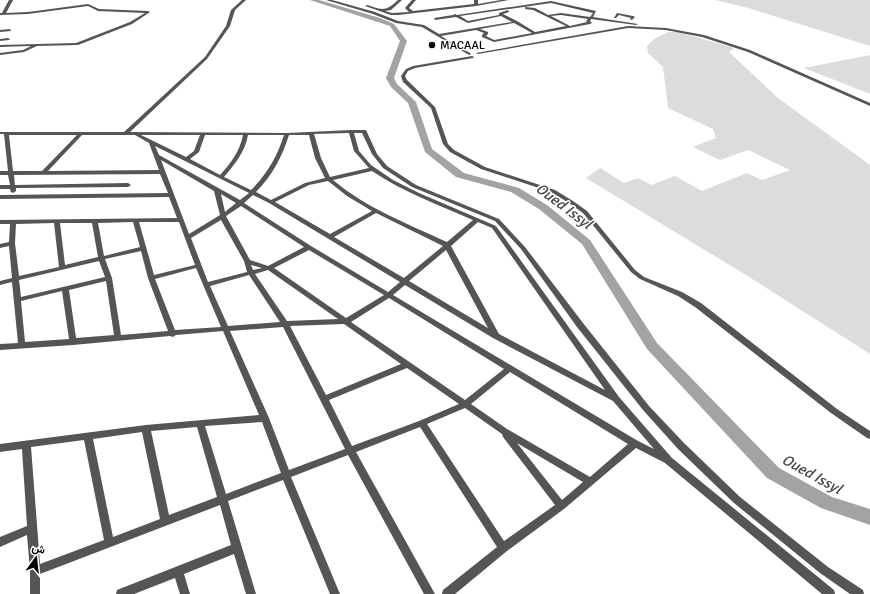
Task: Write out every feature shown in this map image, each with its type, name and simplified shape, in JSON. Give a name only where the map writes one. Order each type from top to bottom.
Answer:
[{"type":"street","points":[[2,14],[11,0]]},
{"type":"street","points":[[124,134],[206,58],[228,26],[232,10],[244,0]]},
{"type":"street","points":[[328,0],[374,13],[392,21],[423,26],[471,55],[482,57],[507,49]]},
{"type":"street","points":[[335,0],[374,11],[395,19],[427,24],[444,34],[471,55],[482,54],[482,57]]},
{"type":"street","points":[[344,0],[392,14],[413,13],[507,0]]},
{"type":"street","points":[[381,10],[390,9],[400,0]]},
{"type":"street","points":[[413,13],[407,8],[414,0]]},
{"type":"street","points":[[476,0],[476,5]]},
{"type":"street","points":[[362,5],[368,2]]},
{"type":"street","points":[[436,18],[551,2],[594,12],[588,20],[590,23],[533,32],[494,41],[482,36],[487,33],[477,29]]},
{"type":"street","points":[[0,46],[77,44],[112,31],[144,16],[148,12],[99,10],[88,5],[28,14],[2,14]]},
{"type":"street","points":[[526,6],[568,26]]},
{"type":"street","points":[[561,14],[564,6]]},
{"type":"street","points":[[0,8],[7,8]]},
{"type":"street","points":[[455,15],[467,22],[484,20],[483,18],[532,8]]},
{"type":"street","points":[[493,10],[533,32]]},
{"type":"street","points":[[473,13],[483,18]]},
{"type":"street","points":[[547,16],[561,14],[631,21],[640,27]]},
{"type":"street","points":[[439,35],[516,22]]},
{"type":"street","points":[[870,105],[749,51],[684,32],[640,27],[618,28],[471,55],[414,67],[407,70],[403,76],[405,81],[432,106],[446,144],[452,151],[483,168],[553,190],[572,202],[585,212],[628,266],[642,278],[680,294],[698,305],[834,411],[870,436]]},
{"type":"street","points":[[0,31],[10,30]]},
{"type":"street","points":[[0,40],[8,39]]},
{"type":"street","points":[[0,54],[24,51],[36,45]]},
{"type":"street","points":[[351,131],[357,151],[373,169],[391,181],[417,194],[494,227],[616,400],[669,461],[830,594]]},
{"type":"street","points":[[0,133],[311,134],[364,131],[375,154],[385,167],[414,186],[498,220],[523,248],[580,325],[646,408],[681,446],[737,500],[824,570],[859,594]]},
{"type":"street","points":[[6,133],[13,187],[12,197]]},
{"type":"street","points":[[44,172],[81,133]]},
{"type":"street","points":[[187,159],[196,152],[203,133]]},
{"type":"street","points":[[135,134],[144,137],[251,193],[272,202],[403,282],[496,336],[616,400]]},
{"type":"street","points":[[221,177],[233,164],[241,151],[246,134]]},
{"type":"street","points":[[187,238],[242,204],[264,180],[280,159],[287,134]]},
{"type":"street","points":[[311,134],[318,158],[328,178],[349,195],[376,211],[447,245],[496,336]]},
{"type":"street","points":[[151,142],[157,156],[161,172],[198,266],[265,418],[286,475],[335,594]]},
{"type":"street","points":[[157,156],[242,204],[389,296],[635,444],[669,461]]},
{"type":"street","points":[[272,202],[307,184],[373,169]]},
{"type":"street","points":[[119,172],[128,185],[129,195]]},
{"type":"street","points":[[0,173],[161,172]]},
{"type":"street","points":[[0,187],[128,185]]},
{"type":"street","points":[[217,190],[223,217],[247,261],[251,273],[285,324],[350,450],[430,594]]},
{"type":"street","points":[[0,197],[171,195]]},
{"type":"street","points":[[329,237],[376,211]]},
{"type":"street","points":[[0,222],[180,220]]},
{"type":"street","points":[[0,347],[226,330],[285,324],[347,321],[389,296],[403,282],[477,220]]},
{"type":"street","points":[[95,221],[101,258],[109,278],[118,338]]},
{"type":"street","points":[[136,221],[151,278],[173,334]]},
{"type":"street","points":[[12,222],[12,243],[22,346]]},
{"type":"street","points":[[57,222],[62,267]]},
{"type":"street","points":[[0,246],[12,243]]},
{"type":"street","points":[[206,285],[269,268],[309,247]]},
{"type":"street","points":[[0,283],[144,248]]},
{"type":"street","points":[[247,261],[269,268],[347,321],[406,365],[504,431],[589,481]]},
{"type":"street","points":[[151,278],[198,266]]},
{"type":"street","points":[[18,300],[109,278]]},
{"type":"street","points":[[64,288],[73,342]]},
{"type":"street","points":[[324,399],[406,365]]},
{"type":"street","points":[[35,571],[422,423],[466,404],[510,368]]},
{"type":"street","points":[[0,448],[146,428],[265,418]]},
{"type":"street","points":[[200,423],[223,498],[236,548],[251,594]]},
{"type":"street","points":[[422,423],[503,548]]},
{"type":"street","points":[[146,428],[166,520]]},
{"type":"street","points":[[504,431],[561,506]]},
{"type":"street","points":[[88,436],[109,542]]},
{"type":"street","points":[[447,594],[503,548],[561,506],[635,444]]},
{"type":"street","points":[[26,445],[35,571],[35,594]]},
{"type":"street","points":[[0,542],[31,529]]},
{"type":"street","points":[[121,594],[236,548]]},
{"type":"street","points":[[178,572],[185,594]]},
{"type":"shaded area","points":[[715,0],[870,0],[870,46],[748,8]]},
{"type":"shaded area","points":[[668,32],[679,32],[734,48],[729,52],[778,98],[870,165],[870,354],[746,275],[586,178],[600,168],[624,183],[638,178],[651,185],[675,176],[702,191],[747,173],[762,180],[790,170],[748,150],[720,160],[693,147],[716,138],[713,129],[668,108],[663,67],[648,53],[647,46],[654,39]]},
{"type":"shaded area","points":[[870,55],[870,94],[804,68]]},
{"type":"waterway","name":"Oued Issyl","points":[[313,0],[378,19],[392,25],[404,41],[390,78],[394,85],[412,102],[424,134],[428,150],[460,175],[515,190],[543,207],[586,242],[652,346],[773,473],[827,503],[870,517]]},
{"type":"place","name":"MACAAL","points":[[432,45]]}]
